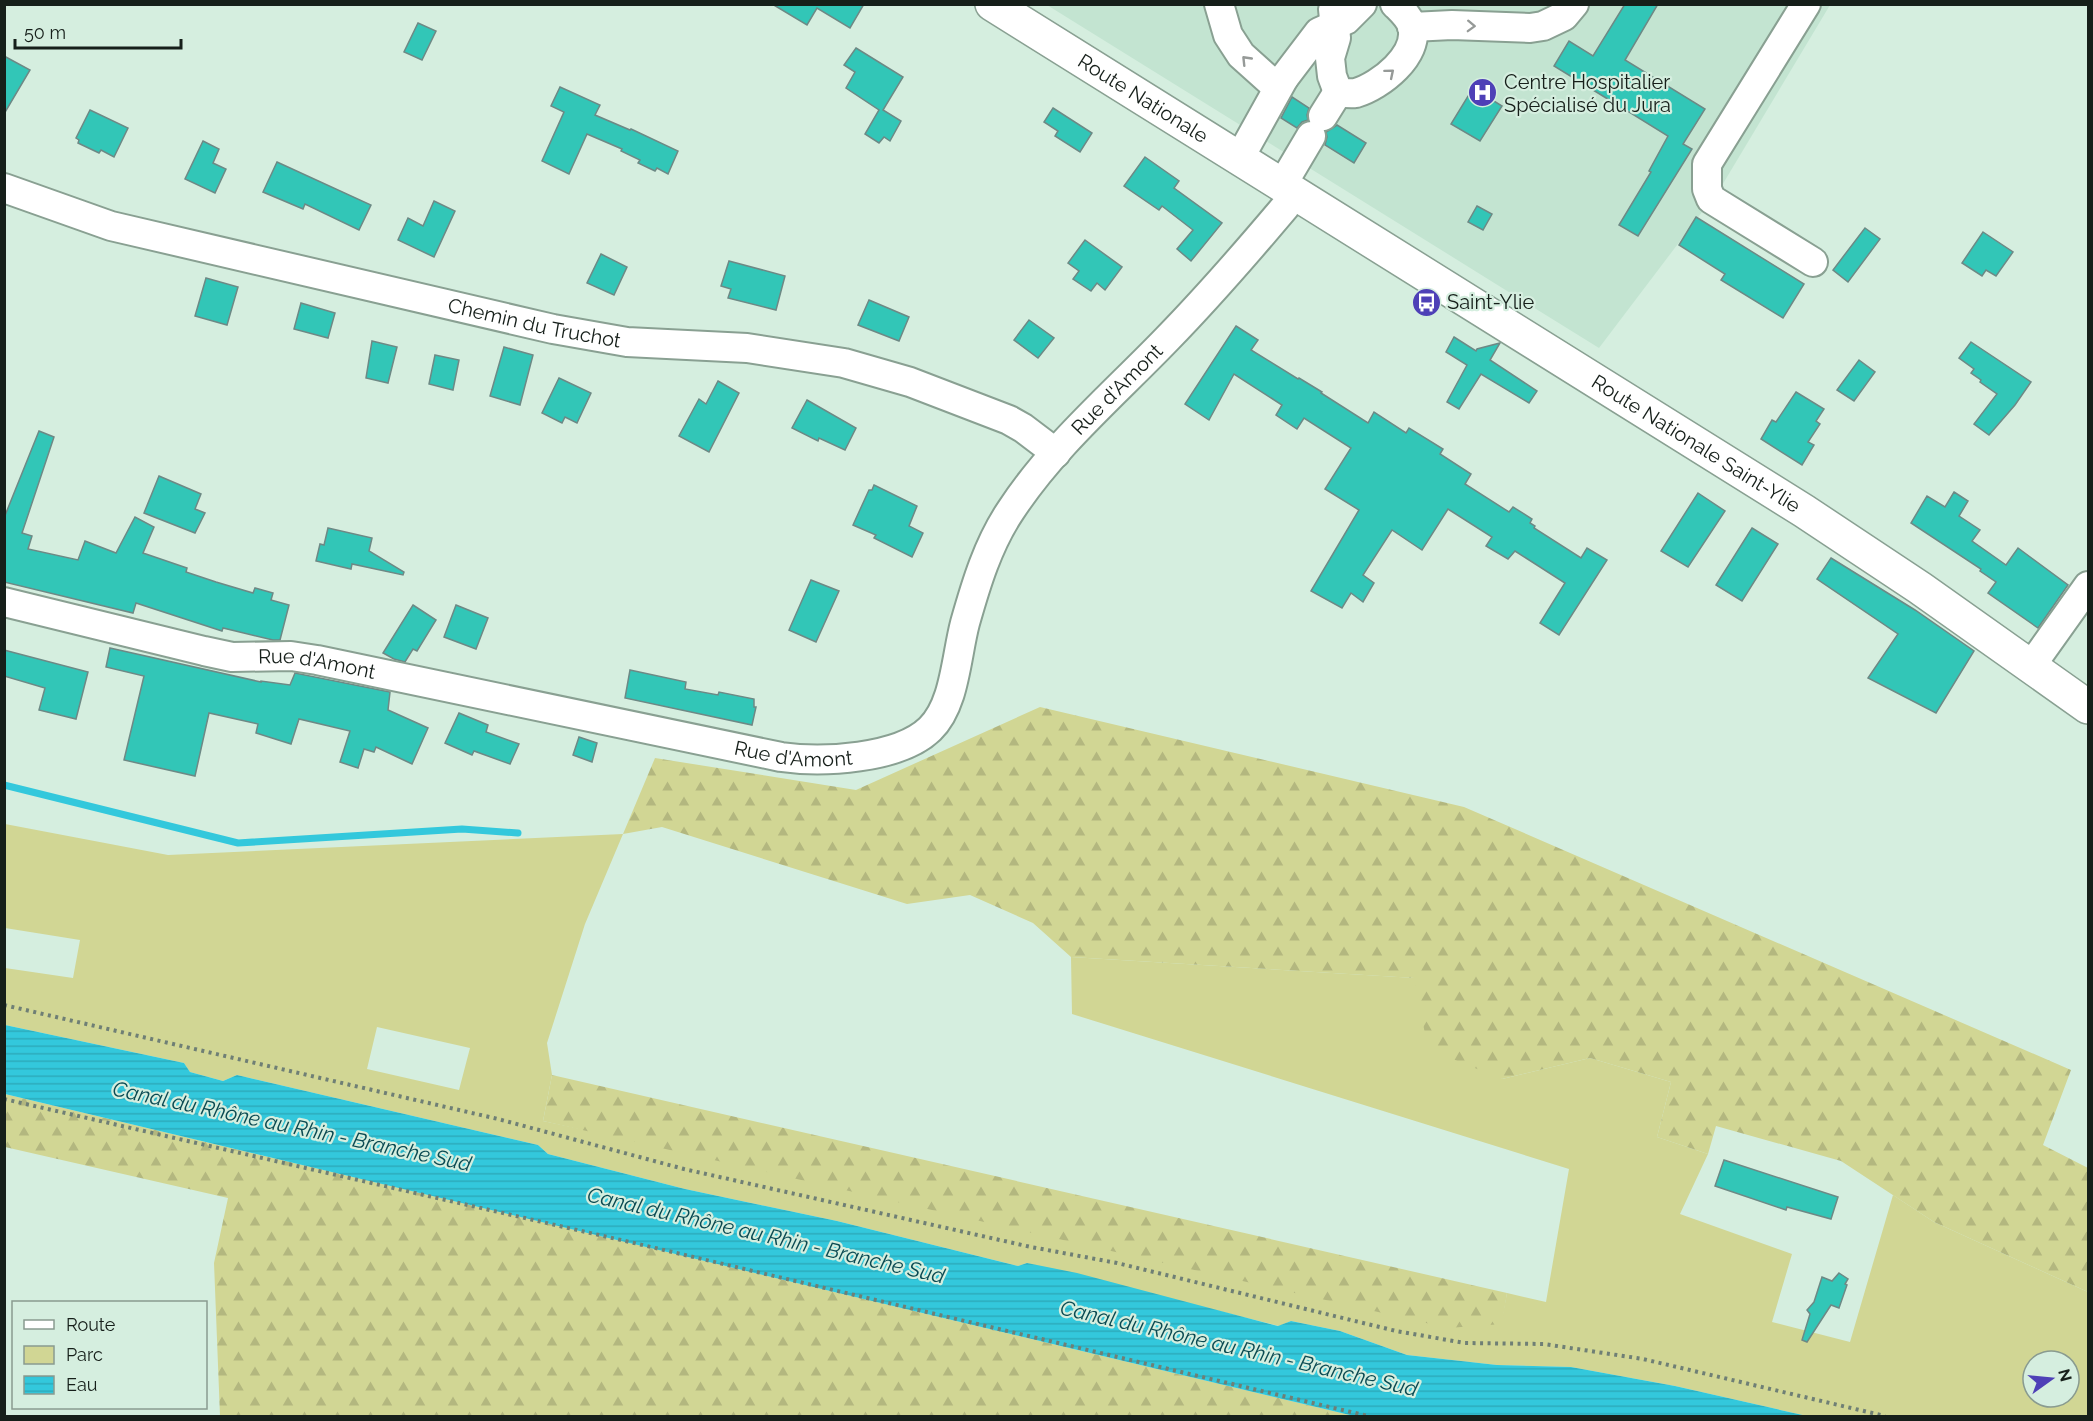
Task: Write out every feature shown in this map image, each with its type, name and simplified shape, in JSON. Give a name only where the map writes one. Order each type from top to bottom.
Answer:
[{"type":"main road","name":"Route Nationale","points":[[992,4],[1288,189]]},
{"type":"main road","name":"Route Nationale Saint-Ylie","points":[[1288,189],[1804,511],[1920,588],[2088,707]]},
{"type":"street","points":[[1219,4],[1228,35],[1241,55],[1270,81],[1284,78]]},
{"type":"street","points":[[1334,14],[1346,20],[1362,4]]},
{"type":"street","points":[[1334,14],[1336,38],[1330,58],[1332,76],[1338,92],[1353,94],[1366,89],[1395,69],[1406,56],[1412,27],[1405,14],[1395,4]]},
{"type":"street","points":[[1412,27],[1452,25],[1530,28],[1543,26],[1564,16],[1574,4]]},
{"type":"street","points":[[1806,4],[1707,164],[1707,189],[1711,199],[1813,262]]},
{"type":"street","points":[[1239,159],[1284,78],[1334,14]]},
{"type":"street","name":"Rue d'Amont","points":[[4,602],[223,655],[291,656],[317,660],[781,757],[815,760],[843,759],[879,752],[913,741],[938,721],[948,700],[965,625],[979,577],[995,537],[1011,509],[1056,453],[1201,304],[1277,215],[1317,126],[1338,92]]},
{"type":"street","name":"Chemin du Truchot","points":[[4,188],[111,226],[552,329],[627,342],[747,348],[844,363],[910,382],[1008,420],[1023,428],[1056,453]]},
{"type":"street","points":[[2031,666],[2088,586]]},
{"type":"path","points":[[4,1005],[488,1117],[684,1169],[1031,1247],[1117,1263],[1396,1331],[1465,1343],[1544,1344],[1643,1359],[1885,1416]]},
{"type":"path","points":[[4,1099],[634,1243],[1368,1416]]},
{"type":"shaded area","name":"Centre Hospitalier Spécialisé du Jura","points":[[1047,5],[1830,5],[1721,187],[1599,348]]},
{"type":"green space","points":[[1040,707],[1464,807],[2071,1070],[2043,1145],[2088,1168],[2088,1292],[1934,1222],[1841,1161],[1716,1126],[1708,1154],[1657,1137],[1671,1082],[1590,1058],[1502,1079],[1428,1049],[1414,978],[1071,957],[1033,923],[970,895],[907,904],[662,827],[623,834],[655,758],[856,790]]},
{"type":"green space","points":[[5,824],[168,855],[623,834],[585,924],[547,1043],[552,1075],[543,1121],[1501,1324],[1507,1293],[1546,1302],[1569,1169],[1072,1014],[1071,957],[1415,978],[1502,1079],[1590,1058],[1671,1082],[1657,1137],[1708,1154],[1680,1214],[1792,1254],[1772,1322],[1850,1342],[1893,1195],[1934,1222],[2088,1292],[2088,1416],[1807,1416],[1675,1386],[1571,1367],[1497,1365],[1407,1355],[1340,1331],[1291,1321],[1279,1326],[1027,1263],[1018,1266],[837,1221],[685,1189],[548,1154],[538,1145],[237,1075],[223,1081],[190,1072],[184,1063],[5,1025],[5,968],[73,978],[80,940],[5,928]],"holes":[[[377,1027],[470,1048],[459,1090],[367,1069]]]},
{"type":"green space","points":[[552,1075],[1507,1293],[1502,1324],[1448,1328],[543,1121]]},
{"type":"green space","points":[[5,1094],[1354,1416],[220,1416],[214,1263],[228,1198],[5,1147]]},
{"type":"water","name":"Canal du Rhône au Rhin - Branche Sud","points":[[5,1025],[184,1063],[190,1072],[223,1081],[237,1075],[538,1145],[548,1154],[685,1189],[837,1221],[1018,1266],[1027,1263],[1077,1273],[1278,1326],[1291,1321],[1340,1331],[1407,1355],[1497,1365],[1571,1367],[1675,1386],[1807,1416],[1354,1416],[5,1094]]},
{"type":"building","points":[[772,4],[864,4],[850,28],[817,8],[807,25]]},
{"type":"building","points":[[1625,4],[1658,4],[1625,60],[1705,109],[1683,144],[1692,149],[1638,236],[1619,225],[1651,172],[1649,171],[1668,136],[1626,110],[1625,112],[1609,103],[1611,101],[1554,66],[1569,41],[1593,56]]},
{"type":"building","points":[[418,23],[436,31],[422,60],[404,52]]},
{"type":"building","points":[[856,48],[903,77],[883,110],[901,121],[890,141],[884,137],[879,143],[865,134],[879,110],[846,88],[855,72],[844,65]]},
{"type":"building","points":[[4,56],[30,70],[4,114]]},
{"type":"building","points":[[560,87],[600,105],[595,115],[678,151],[668,174],[657,168],[655,171],[638,163],[640,160],[621,151],[622,149],[587,134],[569,174],[542,161],[564,112],[551,106]]},
{"type":"building","points":[[1473,88],[1502,106],[1480,141],[1451,124]]},
{"type":"building","points":[[1292,97],[1309,108],[1308,120],[1302,122],[1297,128],[1281,118]]},
{"type":"building","points":[[1053,108],[1092,133],[1080,152],[1055,136],[1058,131],[1044,122]]},
{"type":"building","points":[[90,110],[128,128],[114,157],[101,150],[99,153],[78,143],[79,140],[76,138]]},
{"type":"building","points":[[1337,125],[1366,143],[1354,163],[1325,145],[1326,132]]},
{"type":"building","points":[[203,141],[219,149],[213,163],[226,169],[215,193],[185,179]]},
{"type":"building","points":[[1145,157],[1179,181],[1174,188],[1222,223],[1191,261],[1177,249],[1193,230],[1162,206],[1159,210],[1124,186]]},
{"type":"building","points":[[277,162],[371,205],[359,230],[305,204],[303,209],[263,192]]},
{"type":"building","points":[[434,201],[455,211],[434,257],[398,240],[408,218],[423,226]]},
{"type":"building","points":[[1477,206],[1492,214],[1483,230],[1468,222]]},
{"type":"building","points":[[1696,217],[1804,284],[1783,318],[1721,280],[1725,274],[1679,245]]},
{"type":"building","points":[[1865,228],[1880,239],[1848,282],[1833,270]]},
{"type":"building","points":[[1983,232],[2013,252],[1996,276],[1986,270],[1982,276],[1962,263]]},
{"type":"building","points":[[1085,240],[1122,267],[1105,290],[1097,283],[1091,291],[1073,279],[1079,271],[1068,263]]},
{"type":"building","points":[[601,254],[627,267],[614,295],[587,283]]},
{"type":"building","points":[[729,261],[785,276],[776,310],[728,298],[731,289],[721,286]]},
{"type":"building","points":[[206,278],[238,287],[227,325],[195,316]]},
{"type":"building","points":[[869,300],[909,317],[899,341],[858,325]]},
{"type":"building","points":[[301,303],[335,313],[328,338],[294,329]]},
{"type":"building","points":[[1029,320],[1054,338],[1038,358],[1014,340]]},
{"type":"building","points":[[1236,326],[1258,340],[1251,350],[1322,392],[1368,423],[1374,412],[1406,433],[1409,428],[1443,449],[1440,454],[1471,474],[1465,484],[1509,512],[1513,507],[1532,519],[1530,523],[1535,526],[1534,528],[1581,558],[1587,548],[1607,560],[1559,635],[1540,623],[1565,583],[1515,551],[1508,559],[1486,546],[1492,537],[1448,509],[1422,550],[1392,530],[1363,575],[1374,583],[1363,602],[1351,593],[1342,608],[1311,591],[1359,510],[1325,489],[1351,448],[1304,418],[1297,429],[1276,415],[1282,405],[1234,374],[1209,420],[1185,404]]},
{"type":"building","points":[[1454,337],[1476,351],[1500,343],[1490,360],[1537,391],[1529,403],[1481,374],[1459,409],[1447,402],[1467,365],[1446,352]]},
{"type":"building","points":[[372,341],[397,347],[388,383],[366,378]]},
{"type":"building","points":[[1971,342],[2031,382],[1989,435],[1974,424],[1997,394],[1980,382],[1981,380],[1971,373],[1974,369],[1959,358]]},
{"type":"building","points":[[504,347],[533,355],[520,405],[490,396]]},
{"type":"building","points":[[435,355],[459,360],[453,390],[429,384]]},
{"type":"building","points":[[1859,360],[1875,372],[1854,401],[1837,390]]},
{"type":"building","points":[[559,378],[591,393],[577,423],[565,417],[562,423],[542,413]]},
{"type":"building","points":[[718,381],[739,393],[709,452],[679,436],[699,399],[706,404]]},
{"type":"building","points":[[1796,392],[1824,409],[1816,421],[1820,424],[1808,442],[1814,445],[1802,465],[1761,439],[1772,420],[1776,422]]},
{"type":"building","points":[[807,400],[856,428],[845,450],[819,438],[818,441],[792,428]]},
{"type":"building","points":[[39,431],[54,437],[22,533],[32,536],[28,549],[78,560],[85,541],[116,553],[135,517],[154,527],[143,553],[187,568],[186,572],[216,582],[253,593],[255,588],[273,593],[271,600],[289,605],[280,640],[223,628],[222,631],[136,603],[133,613],[4,582],[4,518]]},
{"type":"building","points":[[159,476],[201,494],[195,509],[205,513],[195,533],[144,513]]},
{"type":"building","points":[[874,485],[917,506],[909,526],[923,533],[912,557],[874,538],[876,535],[853,525],[869,490],[872,490]]},
{"type":"building","points":[[1954,492],[1968,501],[1959,516],[1980,530],[1972,541],[2006,565],[2018,548],[2068,585],[2038,628],[1988,593],[1996,582],[1980,571],[1981,569],[1911,523],[1927,496],[1945,507]]},
{"type":"building","points":[[1698,493],[1725,511],[1688,567],[1661,551]]},
{"type":"building","points":[[328,528],[372,538],[369,551],[404,572],[403,575],[352,564],[351,569],[316,561],[320,544],[324,545]]},
{"type":"building","points":[[1752,528],[1778,544],[1742,601],[1716,585]]},
{"type":"building","points":[[1831,558],[1915,610],[1974,651],[1936,713],[1868,678],[1898,634],[1817,579]]},
{"type":"building","points":[[811,580],[839,591],[816,642],[789,630]]},
{"type":"building","points":[[413,605],[436,620],[417,651],[413,649],[405,662],[383,653]]},
{"type":"building","points":[[456,605],[488,618],[476,649],[444,637]]},
{"type":"building","points":[[110,648],[261,682],[290,685],[295,673],[390,692],[388,710],[428,728],[412,764],[376,747],[374,752],[364,749],[358,768],[340,762],[350,731],[299,719],[291,744],[256,733],[258,724],[209,713],[195,776],[124,760],[144,676],[106,667]]},
{"type":"building","points":[[4,650],[88,672],[76,719],[39,710],[45,688],[4,676]]},
{"type":"building","points":[[630,670],[686,682],[685,689],[718,695],[719,692],[754,699],[754,707],[756,707],[752,725],[625,698]]},
{"type":"building","points":[[459,713],[488,725],[486,732],[519,744],[510,764],[474,751],[472,755],[445,743]]},
{"type":"building","points":[[579,737],[597,743],[592,762],[573,755]]},
{"type":"building","points":[[1724,1160],[1838,1197],[1831,1219],[1787,1207],[1786,1210],[1715,1186]]},
{"type":"building","points":[[1839,1273],[1848,1279],[1839,1308],[1831,1305],[1807,1342],[1802,1340],[1810,1314],[1807,1310],[1814,1302],[1822,1277],[1832,1281]]},
{"type":"waterway","points":[[4,785],[238,843],[462,829],[518,833]]},
{"type":"place","name":"Centre Hospitalier Spécialisé du Jura","points":[[1483,93]]},
{"type":"place","name":"Saint-Ylie","points":[[1426,302]]}]
